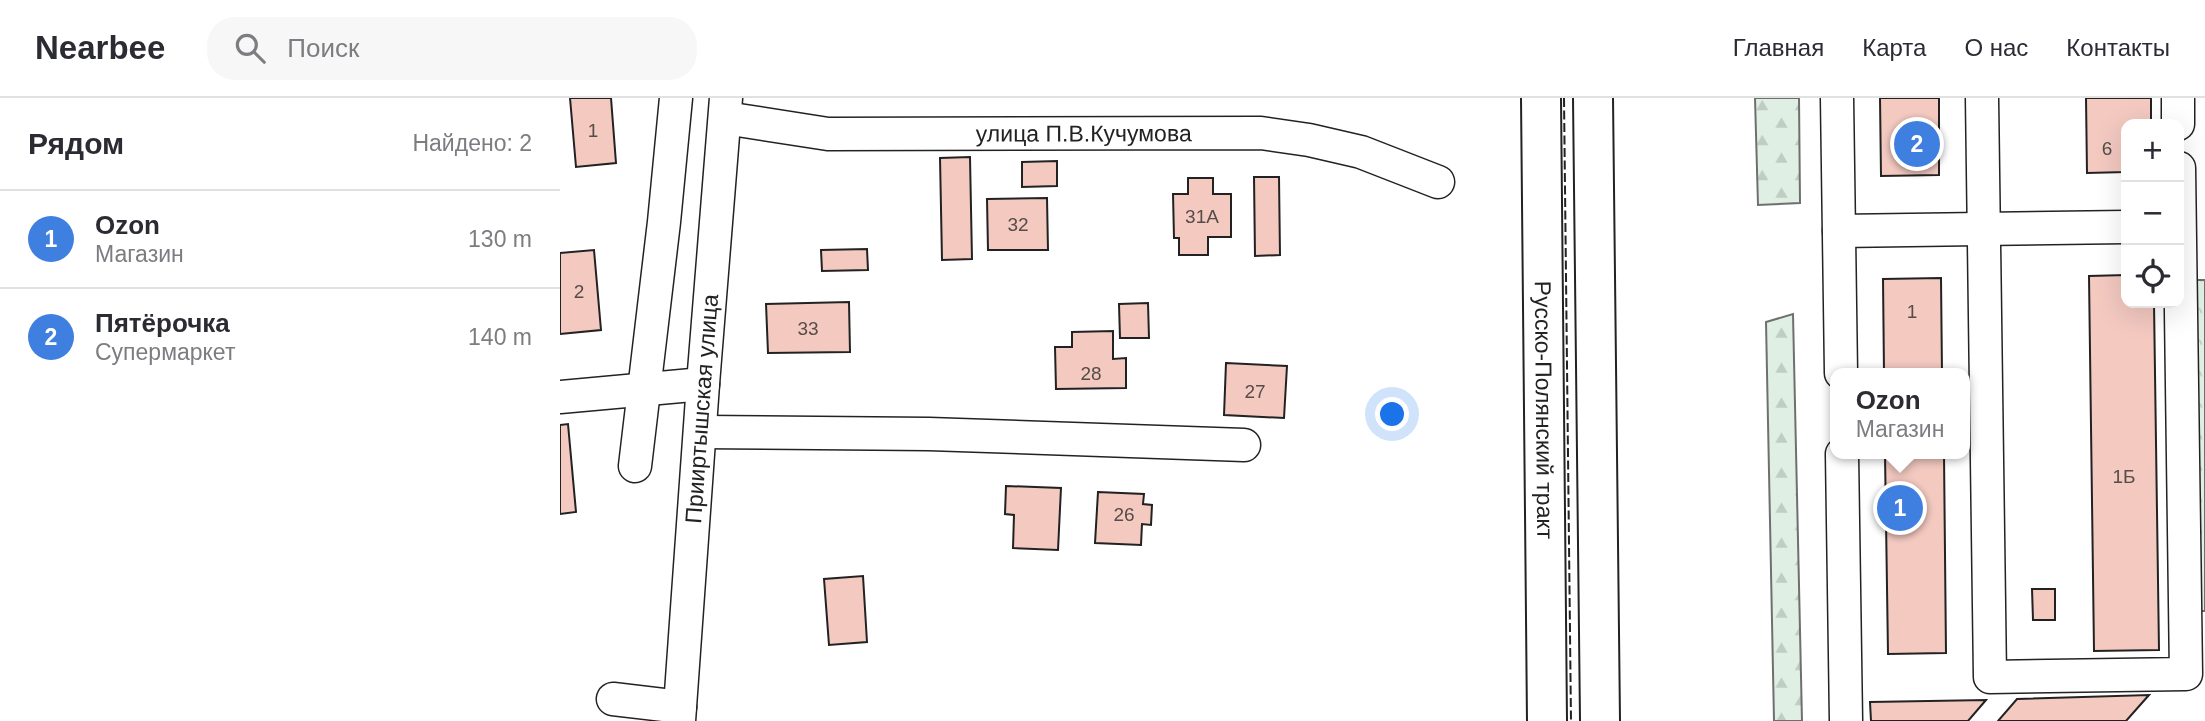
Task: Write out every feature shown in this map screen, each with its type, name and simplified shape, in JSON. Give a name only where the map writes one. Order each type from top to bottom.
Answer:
[{"type":"main road","name":"Русско-Полянский тракт","points":[[1541,98],[1548,721]]},
{"type":"main road","points":[[1593,98],[1600,721]]},
{"type":"street","points":[[635,466],[677,98]]},
{"type":"street","points":[[1837,98],[1841,368]]},
{"type":"street","points":[[1982,98],[1990,677],[2186,674],[2179,245]]},
{"type":"street","points":[[2178,98],[2178,119]]},
{"type":"street","name":"улица П.В.Кучумова","points":[[726,108],[828,134],[1261,133],[1309,139],[1361,152],[1438,182]]},
{"type":"street","name":"Прииртышская улица","points":[[680,714],[726,108]]},
{"type":"street","points":[[2184,226],[2205,226]]},
{"type":"street","points":[[1839,232],[2121,227]]},
{"type":"street","points":[[560,397],[703,384]]},
{"type":"street","points":[[701,432],[929,434],[1244,445]]},
{"type":"street","points":[[1842,459],[1846,721]]},
{"type":"street","points":[[613,699],[680,714]]},
{"type":"green space","points":[[1755,98],[1799,98],[1800,203],[1758,205]]},
{"type":"green space","points":[[2194,280],[2205,280],[2205,611],[2199,611]]},
{"type":"green space","points":[[1793,314],[1802,721],[1774,721],[1766,322]]},
{"type":"building","points":[[570,98],[611,98],[616,163],[576,167]]},
{"type":"building","points":[[1880,98],[1939,98],[1939,175],[1881,176]]},
{"type":"building","points":[[2086,98],[2151,98],[2151,119],[2121,119],[2121,172],[2087,173]]},
{"type":"building","points":[[970,157],[972,259],[942,260],[940,158]]},
{"type":"building","points":[[1057,161],[1057,186],[1022,187],[1022,162]]},
{"type":"building","points":[[1254,177],[1279,177],[1280,255],[1255,256]]},
{"type":"building","points":[[1188,178],[1213,178],[1213,194],[1231,194],[1231,237],[1208,237],[1208,255],[1179,255],[1179,238],[1174,238],[1173,194],[1188,194]]},
{"type":"building","points":[[1047,198],[1048,250],[988,250],[987,199]]},
{"type":"building","points":[[867,249],[868,270],[822,271],[821,250]]},
{"type":"building","points":[[594,250],[601,330],[560,334],[560,253]]},
{"type":"building","points":[[2121,275],[2121,308],[2154,308],[2159,650],[2094,651],[2089,276]]},
{"type":"building","points":[[1941,278],[1942,368],[1884,368],[1883,279]]},
{"type":"building","points":[[849,302],[850,352],[768,353],[766,304]]},
{"type":"building","points":[[1148,303],[1149,338],[1120,338],[1119,304]]},
{"type":"building","points":[[1113,331],[1113,359],[1126,358],[1126,388],[1056,389],[1055,347],[1072,347],[1072,332]]},
{"type":"building","points":[[1226,363],[1287,366],[1284,418],[1224,415]]},
{"type":"building","points":[[568,424],[576,512],[560,514],[560,425]]},
{"type":"building","points":[[1885,459],[1944,459],[1946,653],[1888,654]]},
{"type":"building","points":[[1006,486],[1061,488],[1058,550],[1013,548],[1014,515],[1005,514]]},
{"type":"building","points":[[1098,492],[1144,494],[1143,504],[1152,505],[1151,525],[1142,524],[1141,545],[1095,543]]},
{"type":"building","points":[[863,576],[867,642],[829,645],[824,579]]},
{"type":"building","points":[[2032,589],[2055,589],[2055,620],[2033,620]]},
{"type":"building","points":[[2149,695],[2126,721],[1998,721],[2017,699]]},
{"type":"building","points":[[1986,700],[1968,721],[1871,721],[1870,702]]},
{"type":"fence","points":[[1564,98],[1571,721]]},
{"type":"place","name":"Пятёрочка","points":[[1917,144]]},
{"type":"place","name":"Ozon","points":[[1900,508]]}]
